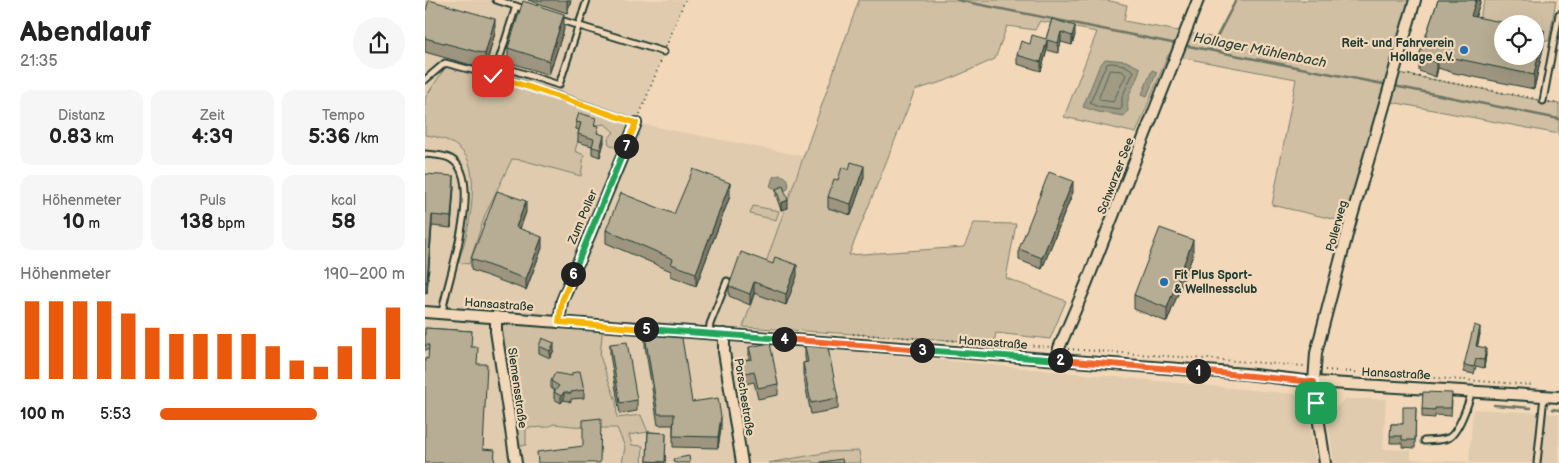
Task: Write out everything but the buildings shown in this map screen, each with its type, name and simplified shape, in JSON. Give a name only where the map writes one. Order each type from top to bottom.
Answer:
[{"type":"street","name":"Schwarzer See","points":[[1057,360],[1059,348],[1098,254],[1197,0]]},
{"type":"street","name":"Pollerweg","points":[[1325,463],[1314,382],[1316,353],[1350,223],[1415,0]]},
{"type":"street","name":"Zum Poller","points":[[559,322],[562,301],[636,123]]},
{"type":"street","name":"Hansastraße","points":[[425,312],[1245,374],[1314,382],[1559,397]]},
{"type":"street","name":"Siemensstraße","points":[[497,317],[496,331],[516,463]]},
{"type":"street","name":"Porschestraße","points":[[724,334],[724,352],[742,463]]},
{"type":"lane","points":[[496,0],[534,12]]},
{"type":"lane","points":[[497,65],[559,85],[587,0]]},
{"type":"lane","points":[[493,76],[516,6]]},
{"type":"lane","points":[[1543,100],[1559,14]]},
{"type":"lane","points":[[552,18],[664,52]]},
{"type":"lane","points":[[425,80],[445,63],[507,79],[636,123]]},
{"type":"lane","points":[[425,154],[451,159],[458,166],[466,186],[463,223],[442,313]]},
{"type":"lane","points":[[709,334],[710,324],[727,281]]},
{"type":"lane","points":[[1424,440],[1443,440],[1452,436],[1469,402],[1472,391]]},
{"type":"lane","points":[[1537,463],[1544,396]]},
{"type":"path","points":[[636,123],[685,0]]},
{"type":"path","points":[[1394,72],[1559,104]]},
{"type":"path","points":[[851,334],[1540,385]]},
{"type":"shaded area","points":[[425,0],[685,0],[636,123],[803,156],[743,326],[742,341],[1305,395],[1316,463],[425,463]]},
{"type":"shaded area","points":[[859,0],[1106,0],[1127,5],[1124,21],[1216,38],[1236,0],[1415,0],[1394,72],[1559,104],[1559,134],[1386,101],[1350,223],[1272,205],[1296,79],[1168,55],[1136,133],[1064,117],[1097,32],[1040,21],[1035,30],[1007,26],[995,59],[945,81],[915,90],[849,255],[964,247],[974,223],[1016,224],[1006,278],[1066,301],[1050,339],[996,333],[994,343],[743,327]]},
{"type":"shaded area","points":[[1485,0],[1556,0],[1549,41],[1544,40],[1544,15],[1494,15],[1494,25],[1476,27]]},
{"type":"shaded area","points":[[445,63],[539,90],[551,89],[632,117],[622,142],[616,148],[609,144],[608,139],[614,132],[605,124],[581,130],[575,151],[584,155],[581,176],[512,159],[485,215],[469,264],[458,262],[466,238],[471,206],[472,175],[469,162],[463,152],[455,145],[441,138],[425,135],[425,98],[443,71]]},
{"type":"shaded area","points":[[753,206],[779,211],[776,220],[750,214]]},
{"type":"shaded area","points":[[496,317],[603,325],[600,356],[616,401],[617,418],[641,415],[648,432],[629,435],[632,445],[643,446],[642,463],[622,463],[625,447],[617,428],[591,428],[554,424],[547,427],[526,428],[526,445],[513,448]]},
{"type":"shaded area","points":[[1346,399],[1386,399],[1383,449],[1411,450],[1411,459],[1469,462],[1473,409],[1559,414],[1559,463],[1334,463],[1327,414]]},
{"type":"shaded area","points":[[859,451],[861,463],[813,463],[812,461],[768,463],[829,452]]},
{"type":"water","points":[[1105,59],[1126,61],[1140,68],[1128,99],[1128,111],[1124,116],[1098,112],[1083,107],[1099,67]]},
{"type":"water","points":[[1152,70],[1157,72],[1147,96],[1142,94]]},
{"type":"water","points":[[780,175],[787,178],[789,184],[788,189],[780,192],[770,186],[773,177]]},
{"type":"waterway","name":"Hollager Mühlenbach","points":[[957,0],[1177,44]]},
{"type":"waterway","points":[[1210,50],[1236,0]]},
{"type":"waterway","name":"Hollager Mühlenbach","points":[[1183,45],[1388,85]]},
{"type":"waterway","name":"Hollager Mühlenbach","points":[[1394,86],[1559,119]]},
{"type":"waterway","points":[[1494,405],[1531,408]]},
{"type":"waterway","points":[[1552,409],[1559,410]]},
{"type":"place","name":"Reit- und Fahrverein Hollage e.V.","points":[[1464,50]]},
{"type":"place","name":"Fit Plus Sport- & Wellnessclub","points":[[1164,282]]},
{"type":"route","points":[[493,76],[507,79],[636,123],[562,301],[559,322],[1245,374],[1314,382],[1316,403]]}]
